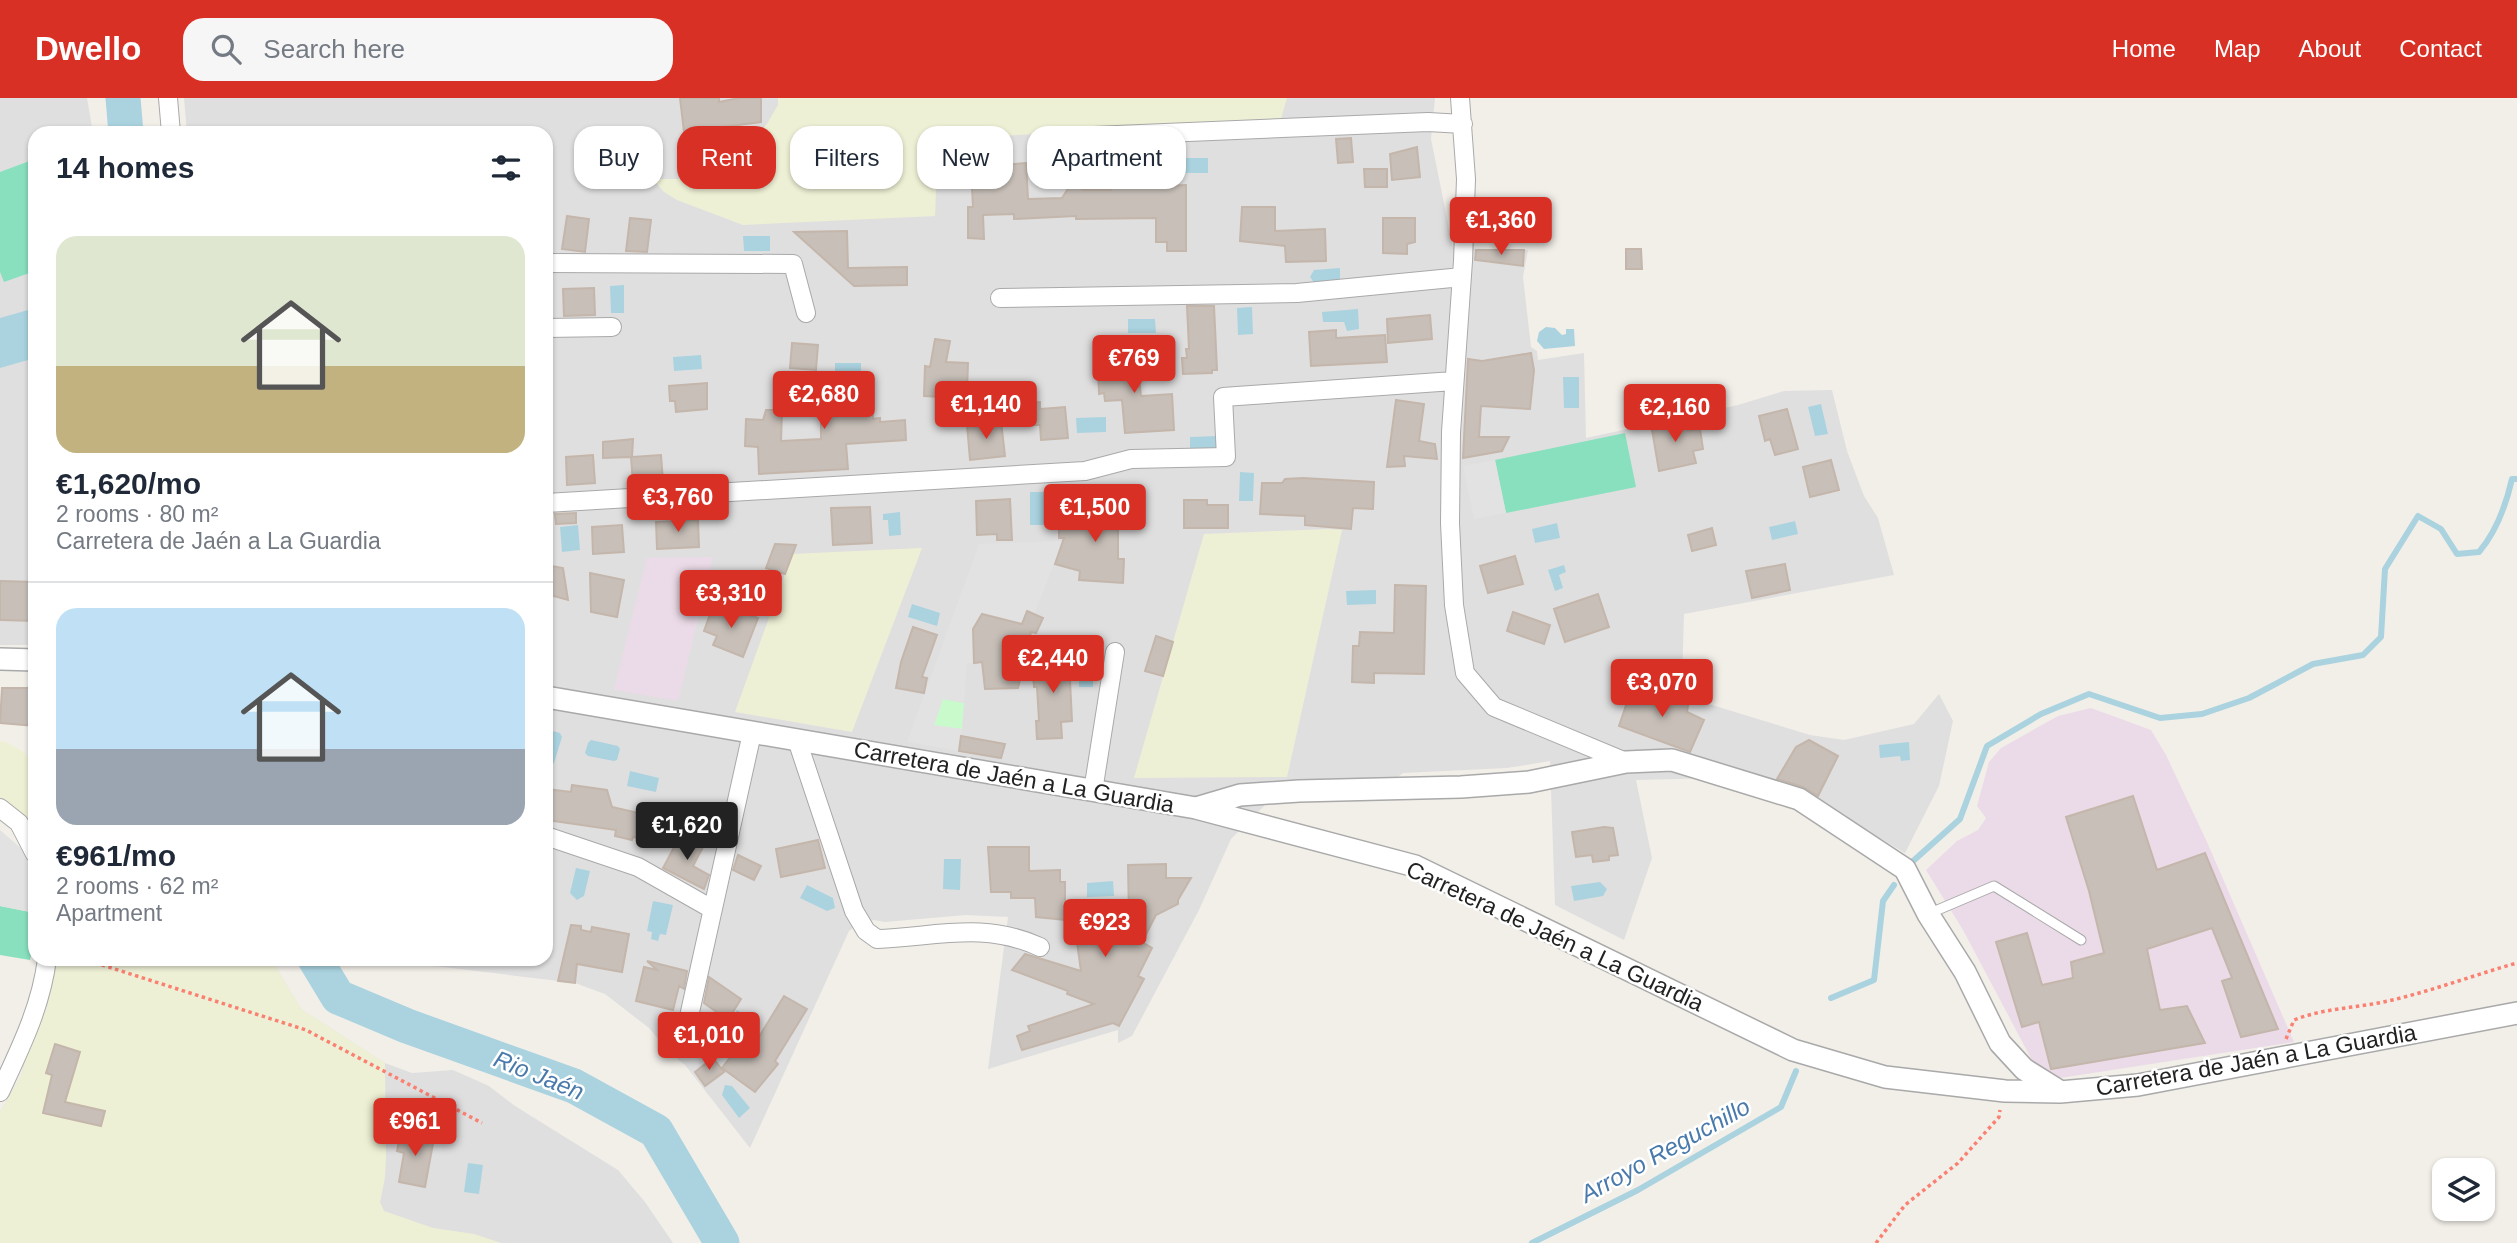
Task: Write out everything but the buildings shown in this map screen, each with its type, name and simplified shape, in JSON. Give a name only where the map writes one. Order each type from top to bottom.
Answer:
[{"type":"street","points":[[168,98],[170,126]]},
{"type":"street","points":[[1460,98],[1466,179],[1454,381],[1450,523],[1454,605],[1465,673],[1494,707],[1626,762]]},
{"type":"street","points":[[1186,132],[1428,122],[1463,124]]},
{"type":"street","points":[[553,263],[793,264],[806,313]]},
{"type":"street","points":[[1000,298],[1297,293],[1462,277]]},
{"type":"street","points":[[553,328],[612,327]]},
{"type":"street","points":[[553,503],[1085,471],[1132,459],[1226,457],[1223,397],[1454,381]]},
{"type":"street","points":[[1093,791],[1115,652]]},
{"type":"street","points":[[0,659],[28,660]]},
{"type":"street","name":"Carretera de Jaén a La Guardia","points":[[553,698],[1196,808],[1415,866],[1793,1050],[1885,1077],[2005,1091],[2060,1092],[2137,1085],[2517,1013]]},
{"type":"street","points":[[682,1048],[752,733]]},
{"type":"street","points":[[797,740],[853,911],[866,931],[877,939],[941,932],[992,932],[1040,947]]},
{"type":"street","points":[[1196,808],[1240,795],[1299,791],[1461,788],[1529,782],[1626,762],[1672,761],[1799,799],[1905,869],[1928,914],[1965,972],[2000,1043],[2024,1069],[2060,1092]]},
{"type":"street","points":[[0,808],[19,823],[28,840]]},
{"type":"street","points":[[553,838],[638,867],[712,909]]},
{"type":"street","points":[[0,1092],[28,1033],[44,983],[46,966]]},
{"type":"lane","points":[[1928,914],[1994,886],[2081,940]]},
{"type":"path","points":[[2286,1058],[2287,1033],[2294,1020],[2311,1013],[2396,999],[2444,987],[2517,963]]},
{"type":"path","points":[[105,966],[306,1030],[482,1123]]},
{"type":"path","points":[[1876,1243],[1905,1205],[1958,1163],[1999,1117],[2005,1091]]},
{"type":"shaded area","points":[[0,98],[87,98],[92,126],[28,126],[28,645],[0,645]]},
{"type":"shaded area","points":[[184,98],[1435,98],[1431,139],[1453,248],[1528,250],[1523,277],[1531,347],[1537,351],[1538,360],[1584,353],[1586,438],[1738,405],[1784,391],[1832,390],[1847,451],[1864,496],[1878,518],[1894,575],[1684,614],[1682,680],[1689,698],[1810,735],[1844,740],[1914,724],[1939,694],[1953,721],[1939,786],[1905,853],[1816,800],[1758,777],[1636,780],[1652,858],[1624,940],[1555,905],[1550,761],[1507,768],[1403,773],[1391,782],[1286,784],[1231,839],[1199,910],[1132,1036],[1118,1043],[1118,1030],[988,1069],[1008,917],[966,915],[885,922],[874,920],[854,927],[849,931],[750,1148],[685,1065],[671,1054],[649,1028],[605,994],[575,983],[435,966],[553,966],[553,126],[186,126]]},
{"type":"shaded area","points":[[1495,460],[1506,513],[1474,519],[1463,466]]},
{"type":"shaded area","points":[[1063,541],[1030,625],[982,614],[973,629],[974,663],[967,663],[964,703],[943,699],[934,725],[962,729],[959,751],[907,742],[979,544]]},
{"type":"shaded area","points":[[713,557],[678,701],[614,690],[647,558]]},
{"type":"shaded area","points":[[2091,708],[2151,730],[2166,755],[2207,842],[2294,1042],[2060,1078],[2034,1064],[1963,930],[1926,870],[1957,841],[1978,830],[1986,818],[1977,806],[1989,762],[2001,748],[2058,716]]},
{"type":"shaded area","points":[[0,830],[23,850],[28,863],[28,912],[0,906]]},
{"type":"shaded area","points":[[180,966],[275,966],[301,1009],[385,1063],[412,1073],[453,1070],[489,1086],[515,1106],[618,1170],[645,1202],[673,1243],[0,1243],[0,1112],[21,1076],[25,1057],[47,1008],[50,976]]},
{"type":"green space","points":[[778,98],[1287,98],[1280,122],[1186,127],[1027,126],[1027,135],[1013,135],[1013,126],[917,126],[917,189],[936,189],[935,216],[743,225],[677,200],[661,189],[663,179],[677,179],[677,189],[776,189],[776,126],[765,126],[778,105]]},
{"type":"green space","points":[[28,162],[28,273],[4,282],[0,272],[0,172]]},
{"type":"green space","points":[[1625,433],[1636,487],[1506,513],[1495,460]]},
{"type":"green space","points":[[1342,530],[1287,777],[1134,778],[1204,534]]},
{"type":"green space","points":[[922,548],[852,732],[735,712],[792,554]]},
{"type":"green space","points":[[943,699],[964,703],[962,729],[933,726]]},
{"type":"green space","points":[[0,741],[24,752],[28,758],[28,829],[0,803]]},
{"type":"green space","points":[[0,906],[28,912],[28,960],[0,955]]},
{"type":"green space","points":[[52,966],[275,966],[301,1009],[385,1063],[386,1155],[380,1202],[384,1211],[433,1228],[474,1234],[501,1243],[0,1243],[0,1112],[21,1076],[29,1047],[47,1008]]},
{"type":"water","points":[[1186,158],[1208,158],[1208,173],[1186,173]]},
{"type":"water","points":[[743,236],[770,236],[770,251],[744,251]]},
{"type":"water","points":[[1340,268],[1340,282],[1315,284],[1310,277],[1314,270]]},
{"type":"water","points":[[624,285],[624,313],[611,313],[610,286]]},
{"type":"water","points":[[1252,307],[1253,334],[1238,335],[1237,308]]},
{"type":"water","points":[[1358,309],[1359,329],[1347,331],[1344,322],[1323,322],[1322,312]]},
{"type":"water","points":[[28,310],[28,360],[0,368],[0,318]]},
{"type":"water","points":[[1128,319],[1155,319],[1156,333],[1128,333]]},
{"type":"water","points":[[1546,327],[1555,328],[1562,335],[1566,334],[1566,329],[1574,329],[1575,346],[1544,349],[1537,341],[1539,332]]},
{"type":"water","points":[[701,355],[702,369],[674,371],[673,357]]},
{"type":"water","points":[[835,363],[861,363],[861,377],[835,377]]},
{"type":"water","points":[[1563,377],[1579,377],[1579,408],[1564,408]]},
{"type":"water","points":[[1821,404],[1828,434],[1815,436],[1808,407]]},
{"type":"water","points":[[1106,417],[1106,432],[1077,433],[1076,418]]},
{"type":"water","points":[[1217,436],[1217,449],[1190,450],[1190,437]]},
{"type":"water","points":[[1240,472],[1254,473],[1253,501],[1239,501]]},
{"type":"water","points":[[1030,492],[1049,492],[1048,525],[1030,525]]},
{"type":"water","points":[[900,512],[901,535],[889,536],[888,520],[883,520],[883,514]]},
{"type":"water","points":[[1795,521],[1798,534],[1772,540],[1769,527]]},
{"type":"water","points":[[1557,523],[1560,538],[1535,543],[1532,529]]},
{"type":"water","points":[[578,525],[580,550],[562,552],[560,527]]},
{"type":"water","points":[[1564,565],[1566,572],[1559,575],[1563,588],[1555,591],[1548,570]]},
{"type":"water","points":[[729,576],[754,585],[755,595],[750,598],[725,590]]},
{"type":"water","points":[[1376,590],[1376,604],[1347,605],[1346,591]]},
{"type":"water","points":[[912,604],[940,613],[937,626],[908,617]]},
{"type":"water","points":[[1079,657],[1093,658],[1093,687],[1079,687]]},
{"type":"water","points":[[553,731],[560,733],[562,737],[554,763]]},
{"type":"water","points":[[591,740],[618,746],[620,749],[617,760],[588,756],[585,753]]},
{"type":"water","points":[[1909,742],[1910,760],[1901,761],[1900,756],[1880,758],[1879,745]]},
{"type":"water","points":[[630,771],[659,778],[656,792],[627,786]]},
{"type":"water","points":[[944,859],[961,859],[960,890],[943,889]]},
{"type":"water","points":[[576,868],[590,871],[584,896],[577,900],[570,893]]},
{"type":"water","points":[[1113,881],[1114,896],[1087,897],[1087,883]]},
{"type":"water","points":[[1600,882],[1607,889],[1603,896],[1574,901],[1571,886]]},
{"type":"water","points":[[807,885],[833,898],[835,908],[827,911],[800,898]]},
{"type":"water","points":[[653,901],[673,905],[666,935],[660,934],[658,941],[651,939],[652,932],[647,931]]},
{"type":"water","points":[[737,1010],[759,1025],[752,1035],[730,1020]]},
{"type":"water","points":[[725,1085],[732,1086],[750,1108],[739,1118],[722,1095]]},
{"type":"water","points":[[468,1163],[483,1165],[479,1194],[464,1192]]},
{"type":"waterway","name":"Rio Jaén","points":[[123,98],[125,126]]},
{"type":"waterway","name":"Arroyo Reguchillo","points":[[1912,862],[1960,819],[1987,746],[2041,714],[2089,694],[2160,718],[2202,714],[2249,698],[2313,664],[2363,655],[2381,637],[2385,569],[2418,516],[2441,529],[2457,554],[2479,552],[2500,517],[2512,479],[2517,479]]},
{"type":"waterway","name":"Arroyo Reguchillo","points":[[1831,998],[1874,980],[1883,901],[1894,885]]},
{"type":"waterway","name":"Rio Jaén","points":[[319,966],[338,997],[407,1026],[574,1086],[656,1131],[722,1243]]},
{"type":"waterway","name":"Arroyo Reguchillo","points":[[1532,1243],[1638,1190],[1781,1107],[1796,1071]]}]
